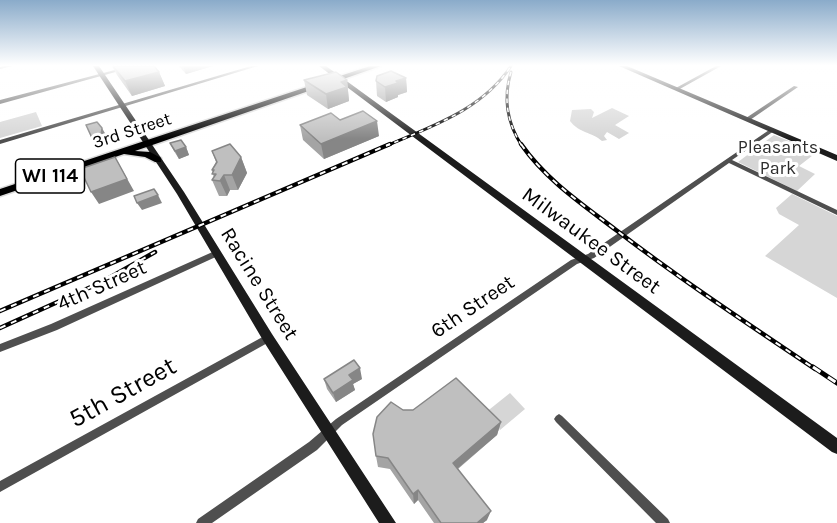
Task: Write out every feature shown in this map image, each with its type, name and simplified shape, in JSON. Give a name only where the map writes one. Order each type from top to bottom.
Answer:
[{"type":"main road","name":"3rd Street","points":[[0,193],[305,90]]},
{"type":"main road","points":[[101,159],[138,153],[158,160],[160,145],[187,130]]},
{"type":"street","points":[[0,102],[44,90]]},
{"type":"street","name":"Racine Street","points":[[112,90],[388,523]]},
{"type":"street","points":[[0,142],[174,90]]},
{"type":"street","name":"Milwaukee Street","points":[[354,90],[837,447]]},
{"type":"street","points":[[679,90],[837,158]]},
{"type":"street","points":[[748,120],[791,90]]},
{"type":"street","name":"6th Street","points":[[202,523],[329,432],[339,422],[538,286],[591,256],[772,130]]},
{"type":"street","points":[[729,161],[837,213]]},
{"type":"street","name":"4th Street","points":[[0,348],[54,327],[217,253]]},
{"type":"street","name":"5th Street","points":[[0,487],[268,338]]},
{"type":"street","points":[[559,419],[663,523]]},
{"type":"green space","points":[[612,108],[629,116],[615,125],[629,133],[619,139],[607,132],[604,136],[607,140],[602,141],[577,128],[570,121],[572,110],[591,109],[594,112],[592,118]]},
{"type":"green space","points":[[36,112],[42,126],[0,138],[0,122]]},
{"type":"green space","name":"Pleasants Park","points":[[774,135],[817,152],[799,166],[815,174],[797,191],[738,162]]},
{"type":"green space","name":"Pleasants Park","points":[[792,194],[837,216],[837,298],[765,256],[799,225],[779,214],[776,208]]},
{"type":"green space","points":[[510,393],[525,409],[500,430],[485,413]]},
{"type":"building","points":[[320,90],[337,90],[326,94]]},
{"type":"building","points":[[363,111],[377,121],[321,144],[300,125],[331,113],[340,120]]},
{"type":"building","points":[[97,122],[102,128],[101,135],[92,138],[86,125]]},
{"type":"building","points":[[181,140],[186,147],[175,151],[170,143]]},
{"type":"building","points":[[230,144],[241,157],[232,175],[224,175],[220,181],[212,180],[216,174],[212,174],[214,170],[212,170],[217,162],[212,151]]},
{"type":"building","points":[[115,157],[127,179],[91,192],[80,169]]},
{"type":"building","points":[[154,189],[158,195],[137,203],[134,196]]},
{"type":"building","points":[[354,360],[360,368],[349,375],[353,380],[333,393],[324,379]]},
{"type":"building","points":[[456,378],[501,422],[453,463],[491,511],[477,523],[441,523],[418,490],[413,494],[388,458],[376,456],[373,434],[377,417],[391,402],[403,410],[413,410]]},
{"type":"railway","points":[[386,146],[455,115],[490,90]]},
{"type":"railway","points":[[507,90],[510,119],[522,146]]},
{"type":"railway","points":[[0,311],[390,144]]},
{"type":"railway","points":[[521,144],[553,180],[590,211],[689,284],[815,369]]},
{"type":"railway","points":[[0,328],[102,282],[155,252]]},
{"type":"railway","points":[[813,367],[837,383]]}]
